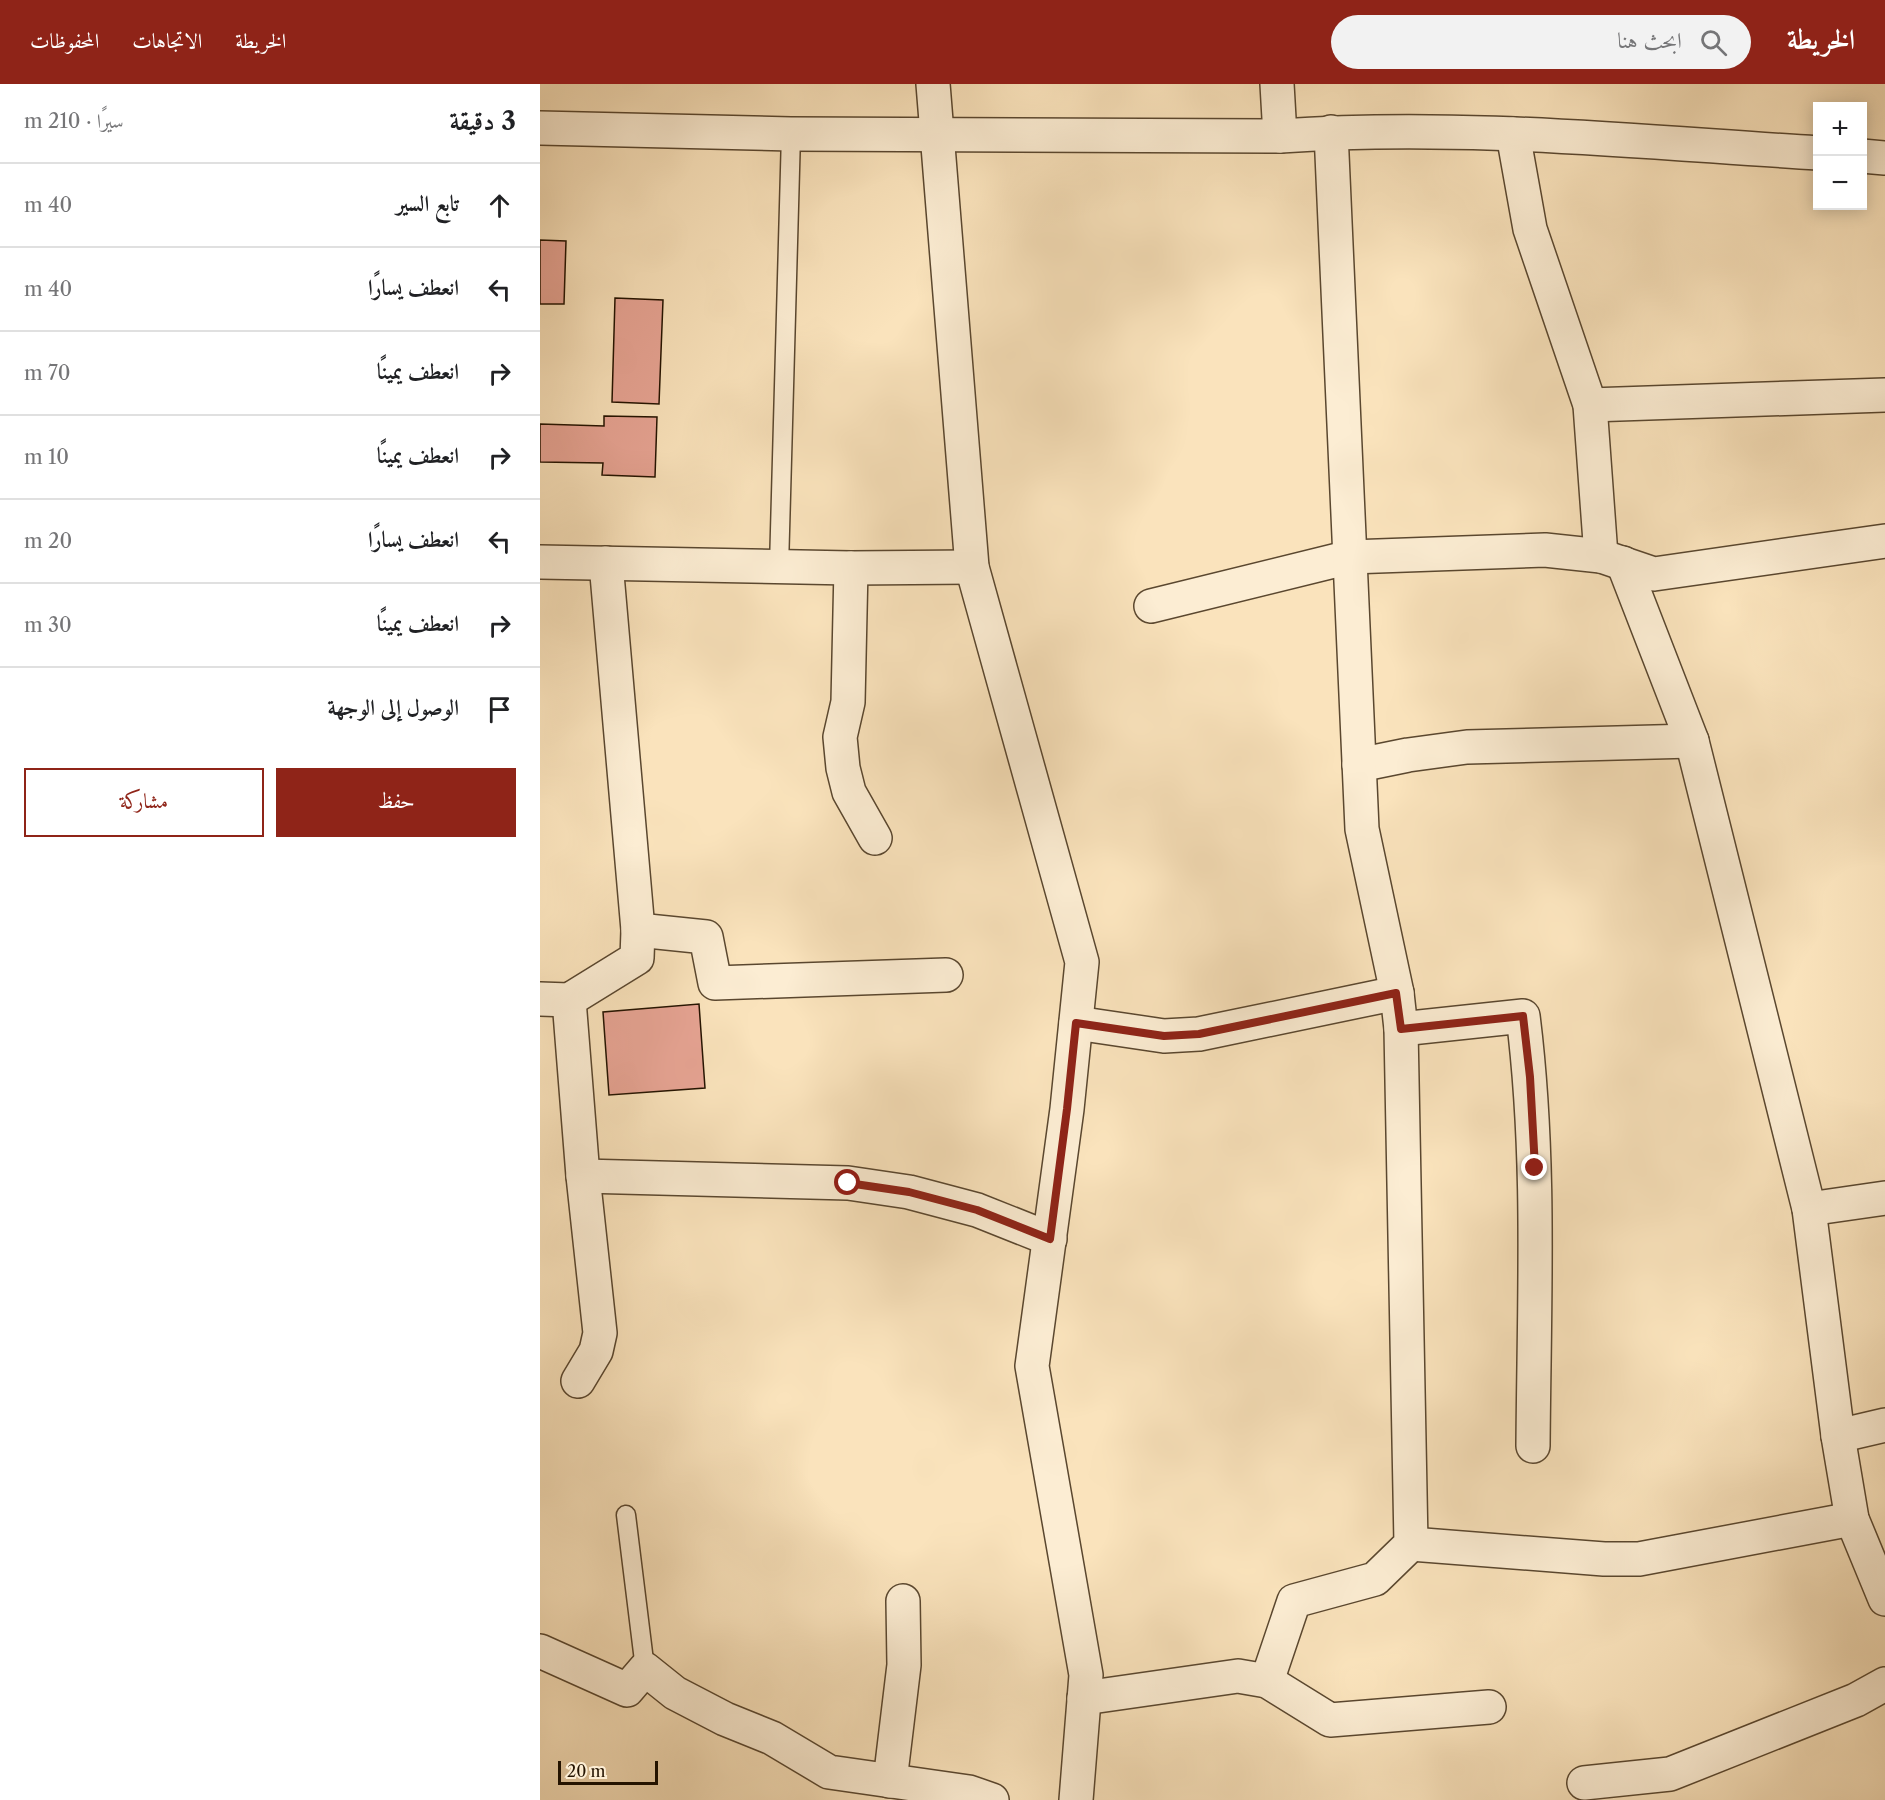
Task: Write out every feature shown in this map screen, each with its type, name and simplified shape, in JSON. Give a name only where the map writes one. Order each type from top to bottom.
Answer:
[{"type":"street","points":[[933,84],[972,567],[1082,962],[1067,1109],[1032,1366],[1086,1675],[1077,1800]]},
{"type":"street","points":[[1277,84],[1280,136]]},
{"type":"street","points":[[540,128],[791,134],[1280,136],[1331,132],[1513,134],[1813,153]]},
{"type":"street","points":[[1267,1681],[1294,1601],[1375,1579],[1411,1544],[1401,1029],[1396,993],[1362,829],[1331,132]]},
{"type":"street","points":[[1513,134],[1530,228],[1590,405],[1612,560],[1692,741],[1809,1209],[1838,1436],[1885,1599]]},
{"type":"street","points":[[1867,156],[1885,158]]},
{"type":"street","points":[[1590,405],[1885,395]]},
{"type":"street","points":[[1151,606],[1350,557],[1545,550],[1612,560],[1654,574],[1885,541]]},
{"type":"street","points":[[540,562],[851,568],[972,567]]},
{"type":"street","points":[[578,1381],[596,1351],[600,1333],[584,1176],[554,999],[637,958],[638,930],[606,563]]},
{"type":"street","points":[[851,568],[848,702],[840,737],[843,768],[849,792],[875,838]]},
{"type":"street","points":[[1359,765],[1408,755],[1467,747],[1692,741]]},
{"type":"street","points":[[638,930],[706,937],[715,983],[946,975]]},
{"type":"street","points":[[1076,1023],[1164,1036],[1199,1034],[1396,993]]},
{"type":"street","points":[[1401,1029],[1523,1016],[1530,1077],[1535,1168],[1533,1446]]},
{"type":"street","points":[[584,1176],[858,1185],[909,1192],[977,1210],[1050,1239]]},
{"type":"street","points":[[1809,1209],[1885,1198]]},
{"type":"street","points":[[1838,1436],[1885,1425]]},
{"type":"street","points":[[1411,1544],[1604,1559],[1639,1559],[1865,1531]]},
{"type":"street","points":[[890,1781],[904,1665],[903,1601]]},
{"type":"street","points":[[540,1651],[627,1690],[645,1669],[675,1693],[725,1719],[772,1738],[829,1772],[969,1792],[992,1800]]},
{"type":"street","points":[[1084,1698],[1238,1676],[1267,1681],[1330,1719],[1489,1707]]},
{"type":"street","points":[[1584,1783],[1671,1774],[1856,1700],[1885,1684]]},
{"type":"lane","points":[[779,567],[791,134]]},
{"type":"lane","points":[[626,1515],[645,1669]]},
{"type":"building","points":[[540,240],[566,241],[564,304],[540,304]]},
{"type":"building","points":[[615,298],[663,300],[659,404],[612,402]]},
{"type":"building","points":[[604,416],[657,417],[655,477],[602,475],[603,463],[540,462],[540,424],[604,426]]},
{"type":"building","points":[[699,1004],[705,1088],[609,1095],[603,1012]]},
{"type":"route","points":[[848,1183],[909,1192],[977,1210],[1050,1239],[1076,1023],[1164,1036],[1199,1034],[1396,993],[1401,1029],[1523,1016],[1530,1077],[1535,1168]]}]
